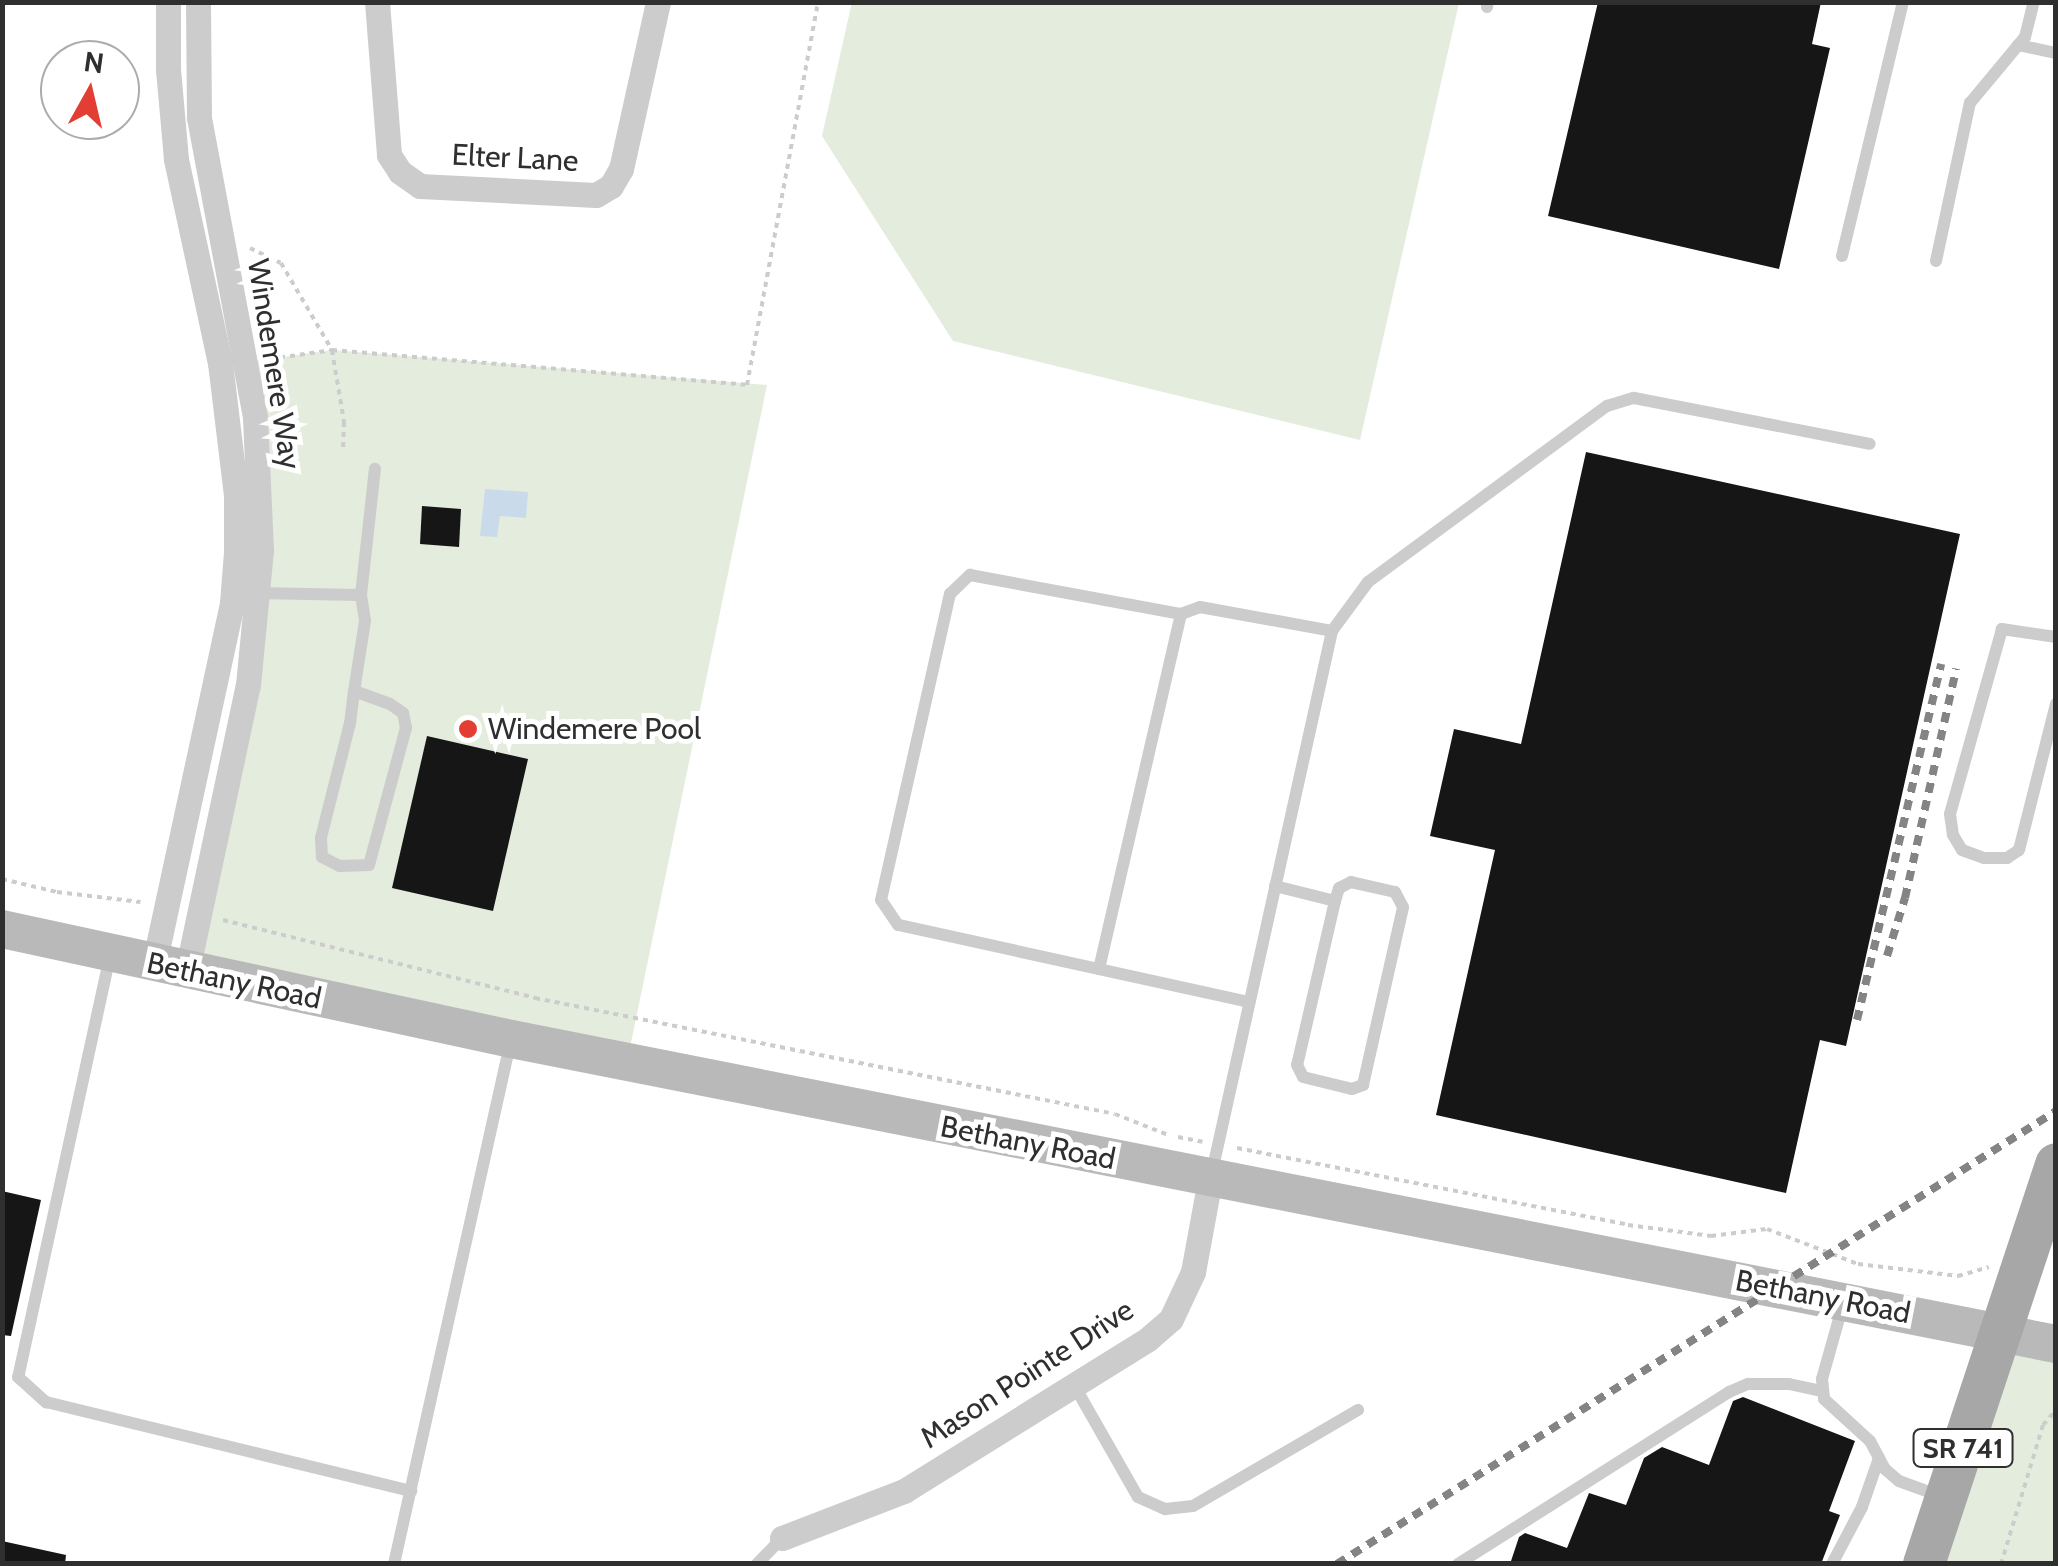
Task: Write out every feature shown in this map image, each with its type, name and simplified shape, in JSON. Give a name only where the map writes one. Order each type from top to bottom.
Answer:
[{"type":"main road","name":"Bethany Road","points":[[2,929],[511,1039],[1214,1162],[2056,1344]]},
{"type":"main road","name":"SR 741","points":[[1924,1564],[2056,1164]]},
{"type":"street","name":"Windemere Way","points":[[168,2],[168,69],[176,158],[230,430],[245,592],[232,773],[170,968]]},
{"type":"street","name":"Windemere Way","points":[[170,968],[245,592],[260,488],[246,362],[200,117],[198,2]]},
{"type":"street","name":"Elter Lane","points":[[377,2],[388,156],[400,172],[420,186],[596,195],[611,186],[620,169],[658,2]]},
{"type":"street","name":"Mason Pointe Drive","points":[[782,1538],[904,1491],[1148,1339],[1171,1319],[1194,1272],[1214,1162]]},
{"type":"lane","points":[[1842,256],[1903,2]]},
{"type":"lane","points":[[1936,261],[1970,103],[2018,46],[2034,2]]},
{"type":"lane","points":[[2018,46],[2056,53]]},
{"type":"lane","points":[[1214,1162],[1332,631],[1368,582],[1607,406],[1634,398],[1870,444]]},
{"type":"lane","points":[[354,691],[390,704],[402,713],[406,728],[369,864],[340,866],[322,857],[321,838],[354,691],[365,620],[361,595],[376,469]]},
{"type":"lane","points":[[1250,1002],[898,924],[881,900],[950,594],[970,575],[1181,614],[1200,606],[1332,631]]},
{"type":"lane","points":[[245,592],[361,595]]},
{"type":"lane","points":[[1100,969],[1181,614]]},
{"type":"lane","points":[[2056,637],[2002,629],[1950,814],[1953,834],[1962,850],[1984,858],[2007,858],[2019,850],[2056,704]]},
{"type":"lane","points":[[1351,882],[1395,892],[1403,908],[1364,1085],[1352,1089],[1303,1077],[1297,1065],[1336,901],[1340,888],[1351,882]]},
{"type":"lane","points":[[1276,886],[1336,901]]},
{"type":"lane","points":[[111,954],[18,1377],[46,1402],[411,1491]]},
{"type":"lane","points":[[394,1564],[511,1039]]},
{"type":"lane","points":[[1844,1301],[1822,1379],[1824,1399],[1870,1441],[1899,1481],[1946,1499]]},
{"type":"lane","points":[[1458,1564],[1729,1392],[1748,1384],[1790,1384],[1823,1392]]},
{"type":"lane","points":[[1074,1385],[1138,1497],[1165,1509],[1193,1506],[1358,1410]]},
{"type":"lane","points":[[1832,1564],[1862,1506],[1879,1458]]},
{"type":"lane","points":[[757,1564],[782,1538]]},
{"type":"path","points":[[246,362],[332,350],[747,386],[818,2]]},
{"type":"path","points":[[219,232],[280,263],[332,350],[343,449]]},
{"type":"path","points":[[2,878],[57,892],[152,904]]},
{"type":"path","points":[[211,917],[535,998],[1114,1114],[1169,1135],[1214,1162],[1711,1236],[1767,1228],[1858,1264],[1958,1276],[1986,1266],[1998,1269]]},
{"type":"path","points":[[2001,1564],[2043,1425],[2056,1410]]},
{"type":"green space","points":[[852,2],[1459,3],[1360,440],[953,341],[822,136]]},
{"type":"green space","name":"Windemere Pool","points":[[332,350],[767,385],[627,1062],[187,971],[248,685],[246,362]]},
{"type":"green space","points":[[2002,1333],[2055,1344],[2055,1563],[1924,1564]]},
{"type":"water","points":[[485,489],[528,492],[526,518],[500,516],[497,537],[480,536]]},
{"type":"building","points":[[1598,2],[1821,2],[1812,44],[1830,48],[1779,269],[1548,216]]},
{"type":"building","points":[[1586,452],[1960,534],[1846,1046],[1820,1040],[1786,1193],[1436,1115],[1495,850],[1430,836],[1454,729],[1521,744]]},
{"type":"building","points":[[422,506],[461,509],[459,547],[420,544]]},
{"type":"building","points":[[427,736],[528,759],[493,911],[392,888]]},
{"type":"building","points":[[2,1191],[41,1200],[11,1336],[2,1335]]},
{"type":"building","points":[[1743,1397],[1855,1441],[1829,1511],[1840,1515],[1821,1564],[1510,1564],[1519,1537],[1525,1533],[1567,1548],[1589,1493],[1626,1505],[1644,1458],[1662,1447],[1709,1465],[1733,1401]]},
{"type":"building","points":[[2,1541],[66,1555],[65,1564],[2,1564]]},
{"type":"railway","points":[[1857,1020],[1941,664]]},
{"type":"railway","points":[[1887,956],[1905,898],[1956,669]]},
{"type":"railway","points":[[1337,1564],[2056,1111]]},
{"type":"place","name":"Windemere Pool","points":[[468,729]]}]
